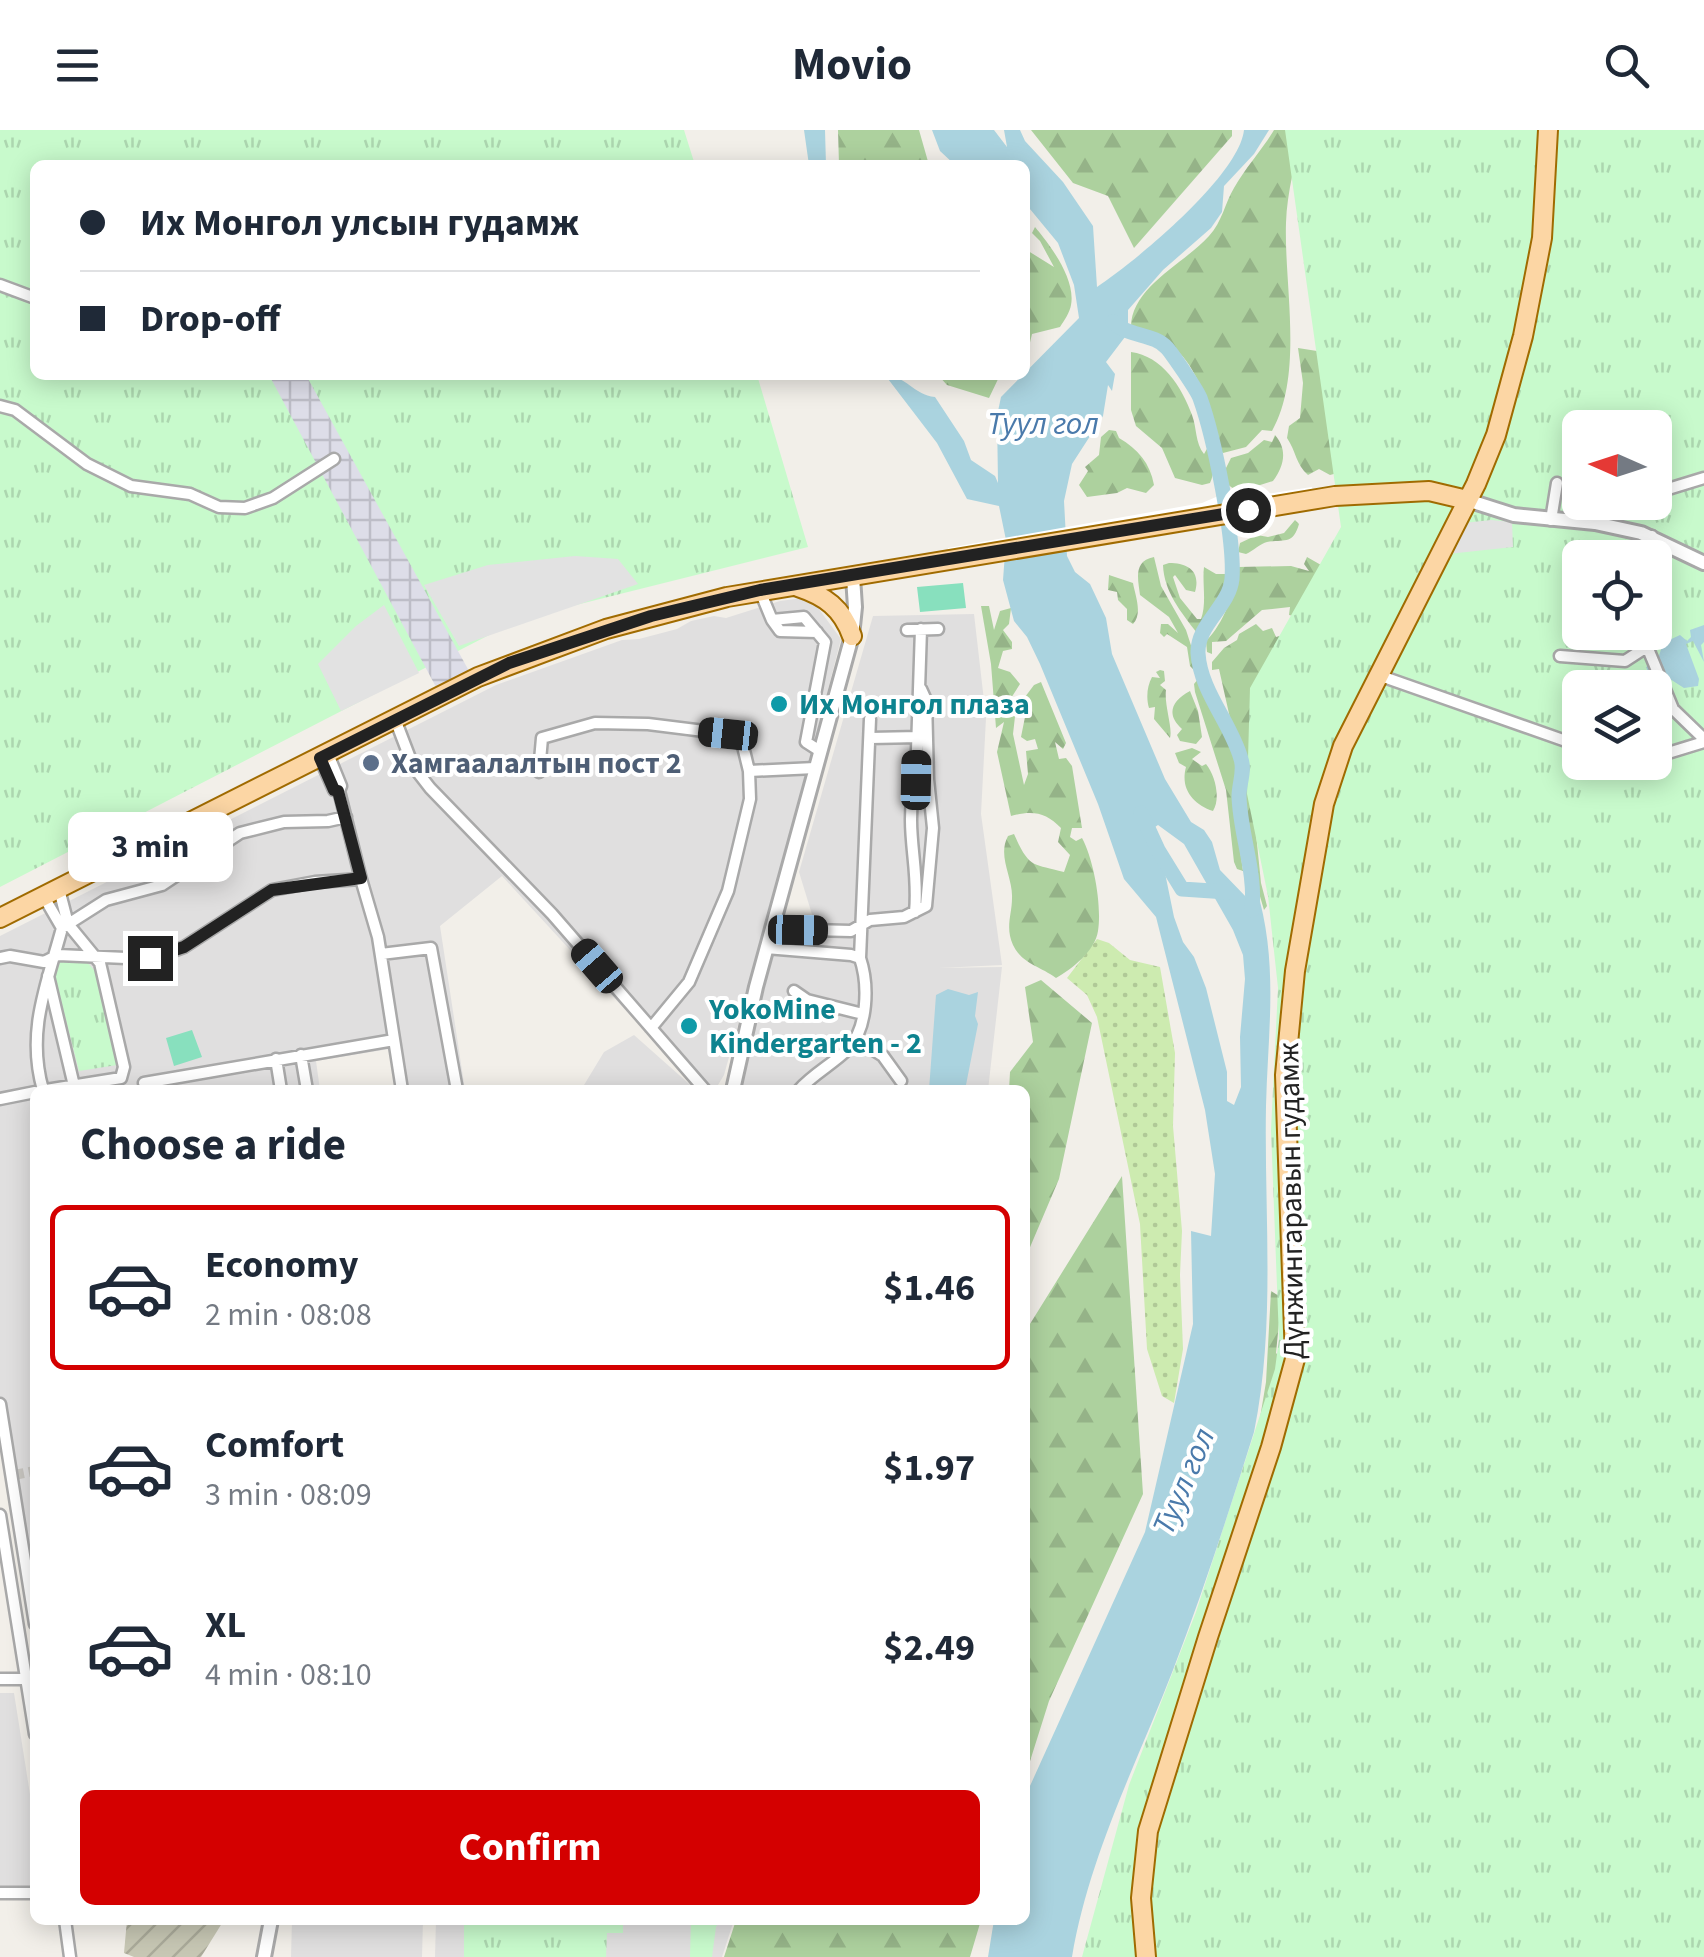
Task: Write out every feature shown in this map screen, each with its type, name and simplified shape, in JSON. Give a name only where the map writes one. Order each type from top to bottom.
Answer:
[{"type":"main road","points":[[0,918],[509,663],[651,616],[760,590],[1313,499],[1430,491],[1467,500],[1496,435],[1528,311],[1544,221],[1548,130]]},
{"type":"main road","name":"Дүнжингаравын гудамж","points":[[1146,1957],[1140,1898],[1148,1831],[1272,1447],[1294,1366],[1296,1321],[1284,1116],[1295,971],[1328,789],[1343,746],[1467,500]]},
{"type":"main road","points":[[793,585],[819,594],[833,604],[845,618],[852,636]]},
{"type":"street","points":[[0,286],[30,296]]},
{"type":"street","points":[[0,406],[15,410],[87,464],[131,486],[190,494],[219,507],[245,508],[273,498],[334,459]]},
{"type":"street","points":[[1672,488],[1704,478]]},
{"type":"street","points":[[1554,521],[1557,483]]},
{"type":"street","points":[[1467,500],[1514,516],[1596,523],[1652,536],[1704,562]]},
{"type":"street","points":[[1554,521],[1562,519]]},
{"type":"street","points":[[1652,536],[1652,540]]},
{"type":"street","points":[[734,1085],[771,929],[852,636],[853,577]]},
{"type":"street","points":[[760,590],[780,630],[817,632],[825,646],[806,744],[820,750]]},
{"type":"street","points":[[907,630],[938,629]]},
{"type":"street","points":[[915,912],[916,869],[909,829],[926,700],[921,689],[921,630]]},
{"type":"street","points":[[1560,656],[1621,661],[1641,650]]},
{"type":"street","points":[[1646,650],[1676,713],[1704,741],[1672,751]]},
{"type":"street","points":[[1378,675],[1562,740]]},
{"type":"street","points":[[394,719],[414,766],[430,788],[552,914],[701,1085]]},
{"type":"street","points":[[805,1085],[856,1039],[863,1014],[865,973],[860,958],[870,719]]},
{"type":"street","points":[[539,772],[542,738],[594,722],[736,735],[742,742],[750,799],[728,892],[689,982],[651,1028]]},
{"type":"street","points":[[870,738],[922,737]]},
{"type":"street","points":[[771,929],[851,931],[870,920],[904,917],[927,903],[928,852],[933,828],[922,737]]},
{"type":"street","points":[[324,756],[346,817],[380,954],[401,1085]]},
{"type":"street","points":[[749,771],[815,768]]},
{"type":"street","points":[[44,1085],[36,1037],[40,995],[65,926],[106,900],[162,884],[240,833],[284,822],[346,817]]},
{"type":"street","points":[[0,958],[44,962],[54,956],[160,956],[184,947],[272,890],[361,878]]},
{"type":"street","points":[[51,893],[65,926],[96,956],[124,1070],[120,1078],[86,1085]]},
{"type":"street","points":[[380,954],[431,948],[456,1085]]},
{"type":"street","points":[[766,948],[860,958]]},
{"type":"street","points":[[48,975],[76,1085]]},
{"type":"street","points":[[794,990],[807,1000],[863,1014]]},
{"type":"street","points":[[856,1039],[883,1056],[902,1081]]},
{"type":"street","points":[[144,1082],[394,1040]]},
{"type":"street","points":[[301,1055],[306,1085]]},
{"type":"street","points":[[276,1059],[280,1085]]},
{"type":"street","points":[[729,1085],[735,1075]]},
{"type":"street","points":[[0,1099],[30,1093]]},
{"type":"street","points":[[0,1404],[8,1476],[30,1597]]},
{"type":"street","points":[[0,1515],[30,1703]]},
{"type":"street","points":[[0,1679],[26,1679]]},
{"type":"street","points":[[0,1893],[30,1893]]},
{"type":"street","points":[[65,1925],[70,1957]]},
{"type":"street","points":[[264,1957],[270,1925]]},
{"type":"shaded area","points":[[272,380],[309,380],[469,671],[436,687]]},
{"type":"shaded area","points":[[1512,522],[1513,547],[1448,554],[1464,523]]},
{"type":"shaded area","points":[[575,556],[618,559],[638,584],[459,646],[424,585],[488,565]]},
{"type":"shaded area","points":[[810,597],[841,639],[782,868],[718,1085],[694,1085],[502,876],[440,926],[464,1085],[396,1085],[389,1049],[316,1061],[319,1085],[30,1085],[30,1626],[0,1429],[0,936],[496,685],[622,640],[639,639],[714,616],[726,618],[780,601]]},
{"type":"shaded area","points":[[384,605],[419,673],[341,711],[318,664],[356,626]]},
{"type":"shaded area","points":[[974,614],[986,718],[981,814],[1002,965],[939,968],[1002,967],[989,1085],[740,1085],[773,955],[840,959],[813,955],[814,921],[799,872],[873,616]]},
{"type":"shaded area","points":[[634,1035],[690,1085],[584,1085],[604,1052]]},
{"type":"shaded area","points":[[0,1693],[14,1693],[30,1794],[30,1889],[0,1889]]},
{"type":"shaded area","points":[[127,1925],[221,1925],[201,1957],[134,1957],[124,1953]]},
{"type":"shaded area","points":[[292,1925],[423,1925],[422,1957],[291,1957]]},
{"type":"shaded area","points":[[436,1925],[732,1925],[722,1957],[435,1957]]},
{"type":"green space","points":[[0,130],[684,130],[693,160],[30,160],[30,380],[758,380],[808,547],[520,619],[0,887]]},
{"type":"green space","points":[[838,130],[919,130],[928,160],[839,160]]},
{"type":"green space","points":[[1031,130],[1232,130],[1232,136],[1134,248],[1108,196],[1073,183]]},
{"type":"green space","points":[[1274,130],[1302,130],[1286,223],[1290,329],[1287,383],[1272,431],[1262,430],[1246,447],[1223,453],[1194,373],[1170,344],[1131,327],[1133,313],[1149,288],[1213,231],[1234,188]]},
{"type":"green space","points":[[1285,130],[1704,130],[1704,1957],[1082,1957],[1129,1785],[1196,1612],[1275,1369],[1279,1339],[1271,1130],[1278,988],[1268,896],[1247,794],[1250,688],[1341,527]]},
{"type":"green space","points":[[1035,227],[1054,253],[1072,295],[1060,327],[1032,334],[1030,343],[1030,252],[1054,267],[1032,233]]},
{"type":"green space","points":[[1298,348],[1456,373],[1345,471],[1330,475],[1319,469],[1308,475],[1287,438],[1289,426],[1300,418],[1303,383]]},
{"type":"green space","points":[[1131,352],[1161,366],[1183,394],[1201,450],[1204,454],[1208,447],[1212,455],[1210,483],[1202,485],[1175,478],[1162,448],[1136,426],[1131,410]]},
{"type":"green space","points":[[942,380],[998,380],[989,398],[947,385]]},
{"type":"green space","points":[[1109,430],[1116,431],[1146,463],[1154,485],[1146,493],[1127,488],[1087,497],[1079,485],[1088,471],[1085,467],[1099,455],[1101,437]]},
{"type":"green space","points":[[1275,435],[1283,458],[1273,481],[1238,492],[1227,484],[1225,470],[1231,458],[1248,453],[1264,440],[1272,442]]},
{"type":"green space","points":[[1295,520],[1299,524],[1291,538],[1265,543],[1246,554],[1238,552],[1240,543],[1257,535],[1284,533]]},
{"type":"green space","points":[[1154,557],[1161,586],[1186,630],[1197,664],[1195,671],[1190,666],[1187,647],[1160,633],[1161,624],[1168,624],[1178,633],[1169,617],[1140,595],[1140,567]]},
{"type":"green space","points":[[1307,557],[1328,569],[1303,618],[1289,615],[1290,607],[1262,610],[1226,641],[1212,642],[1212,654],[1207,652],[1206,641],[1228,607],[1238,567],[1291,566],[1309,571],[1304,564]]},
{"type":"green space","points":[[1163,565],[1187,567],[1194,574],[1195,592],[1186,590],[1173,577],[1180,598],[1197,619],[1201,619],[1204,606],[1204,567],[1216,574],[1226,574],[1225,586],[1197,633],[1170,593]]},
{"type":"green space","points":[[1109,575],[1133,583],[1138,609],[1133,624],[1127,620],[1127,609],[1118,600],[1117,592],[1108,590]]},
{"type":"green space","points":[[963,583],[966,608],[920,612],[917,587]]},
{"type":"green space","points":[[981,606],[989,606],[994,630],[1000,611],[1011,608],[1009,624],[1003,630],[1012,649],[1003,651],[998,668],[1010,672],[1020,684],[1004,709],[1016,708],[1013,734],[1024,785],[1028,774],[1026,751],[1038,749],[1035,739],[1027,741],[1021,737],[1025,717],[1022,701],[1041,682],[1066,743],[1063,749],[1055,742],[1059,759],[1066,758],[1072,766],[1082,828],[1072,828],[1070,837],[1076,841],[1082,838],[1096,883],[1096,938],[1082,959],[1056,978],[1026,961],[1013,945],[1009,927],[1012,890],[1004,851],[1008,836],[1014,834],[1024,854],[1039,866],[1064,872],[1070,855],[1058,842],[1061,828],[1050,819],[1032,813],[1011,816],[997,752],[1004,722],[996,728]]},
{"type":"green space","points":[[1256,624],[1263,631],[1272,628],[1276,637],[1283,635],[1253,804],[1267,906],[1264,910],[1254,876],[1244,795],[1246,763],[1232,727],[1219,669],[1212,670],[1212,662],[1224,648]]},
{"type":"green space","points":[[1164,671],[1165,681],[1160,685],[1166,690],[1170,738],[1154,719],[1155,707],[1149,708],[1148,704],[1149,684],[1152,677],[1160,678],[1156,672]]},
{"type":"green space","points":[[1198,679],[1238,759],[1234,806],[1243,871],[1234,862],[1226,790],[1195,692]]},
{"type":"green space","points":[[1190,691],[1202,737],[1196,744],[1180,741],[1177,735],[1182,729],[1172,713],[1178,699]]},
{"type":"green space","points":[[1192,748],[1201,752],[1192,759],[1202,766],[1206,764],[1214,780],[1217,800],[1213,811],[1194,800],[1185,782],[1186,767],[1179,763],[1175,753]]},
{"type":"green space","points":[[1097,939],[1109,943],[1130,960],[1160,967],[1175,1053],[1173,1126],[1182,1231],[1183,1349],[1174,1403],[1162,1396],[1147,1349],[1140,1224],[1097,1017],[1087,995],[1067,978]]},
{"type":"green space","points":[[60,962],[87,962],[95,971],[117,1065],[79,1071],[55,977]]},
{"type":"green space","points":[[1041,980],[1092,1023],[1059,1179],[1030,1247],[1030,1085],[1009,1085],[1010,1072],[1033,1042],[1025,987]]},
{"type":"green space","points":[[192,1030],[202,1057],[174,1066],[166,1038]]},
{"type":"green space","points":[[1122,1176],[1143,1494],[1049,1701],[1030,1761],[1030,1324]]},
{"type":"green space","points":[[1271,1291],[1281,1302],[1276,1353],[1282,1359],[1260,1418],[1266,1382]]},
{"type":"green space","points":[[464,1925],[623,1925],[623,1933],[607,1933],[606,1957],[464,1957]]},
{"type":"green space","points":[[691,1925],[717,1925],[712,1957],[690,1957]]},
{"type":"green space","points":[[734,1925],[980,1925],[970,1957],[724,1957]]},
{"type":"water","points":[[804,130],[825,130],[826,160],[808,160]]},
{"type":"water","name":"Туул гол","points":[[932,130],[994,130],[1007,147],[1004,130],[1020,130],[1093,226],[1097,287],[1136,258],[1206,193],[1238,149],[1244,130],[1269,130],[1254,154],[1224,186],[1222,212],[1211,228],[1163,270],[1128,310],[1128,333],[1106,362],[1115,374],[1112,391],[1108,385],[1103,416],[1072,464],[1064,501],[1067,556],[1075,572],[1090,584],[1106,618],[1112,654],[1165,779],[1191,822],[1204,830],[1212,842],[1220,870],[1248,899],[1256,887],[1270,969],[1267,1311],[1254,1432],[1184,1641],[1102,1847],[1072,1957],[988,1957],[993,1925],[1030,1925],[1030,1786],[1145,1532],[1193,1324],[1191,1231],[1211,1236],[1215,1174],[1205,1110],[1156,917],[1124,879],[1098,804],[1040,664],[1014,621],[1003,580],[1006,540],[999,506],[967,499],[937,443],[889,380],[901,380],[935,397],[964,441],[971,460],[995,476],[998,483],[997,416],[1001,397],[1018,380],[1030,380],[1030,368],[1079,318],[1074,285],[1058,243],[1030,209],[1030,160],[950,160],[940,151]],"holes":[[[1158,825],[1184,844],[1243,955],[1245,979],[1241,1087],[1234,1105],[1227,1101],[1227,1072],[1206,988],[1194,957],[1183,942],[1165,873],[1146,833]]]},
{"type":"water","points":[[1704,625],[1704,662],[1693,641],[1686,644],[1698,686],[1684,688],[1672,680],[1672,670],[1647,670],[1646,667],[1657,662],[1661,650],[1672,650],[1672,639],[1680,635],[1687,641],[1690,630]]},
{"type":"water","points":[[948,989],[969,995],[978,992],[978,1024],[966,1085],[929,1085],[936,995]]},
{"type":"pier","points":[[1312,487],[1316,508],[945,562],[948,548],[1202,503],[1216,497]]},
{"type":"waterway","name":"Туул гол","points":[[1113,322],[1162,343],[1198,394],[1206,415],[1227,514],[1232,579],[1230,589],[1202,633],[1198,653],[1204,681],[1242,764],[1239,796],[1252,881],[1252,910]]},
{"type":"waterway","name":"Туул гол","points":[[1141,813],[1182,889],[1227,892]]},
{"type":"tunnel","points":[[14,1475],[30,1472]]},
{"type":"place","name":"Их Монгол плаза","points":[[779,704]]},
{"type":"place","name":"Хамгаалалтын пост 2","points":[[371,763]]},
{"type":"place","name":"YokoMine Kindergarten - 2","points":[[689,1026]]},
{"type":"route","points":[[150,958],[184,947],[272,890],[361,878],[344,808],[320,758],[509,663],[606,629],[748,592],[1248,510]]}]
